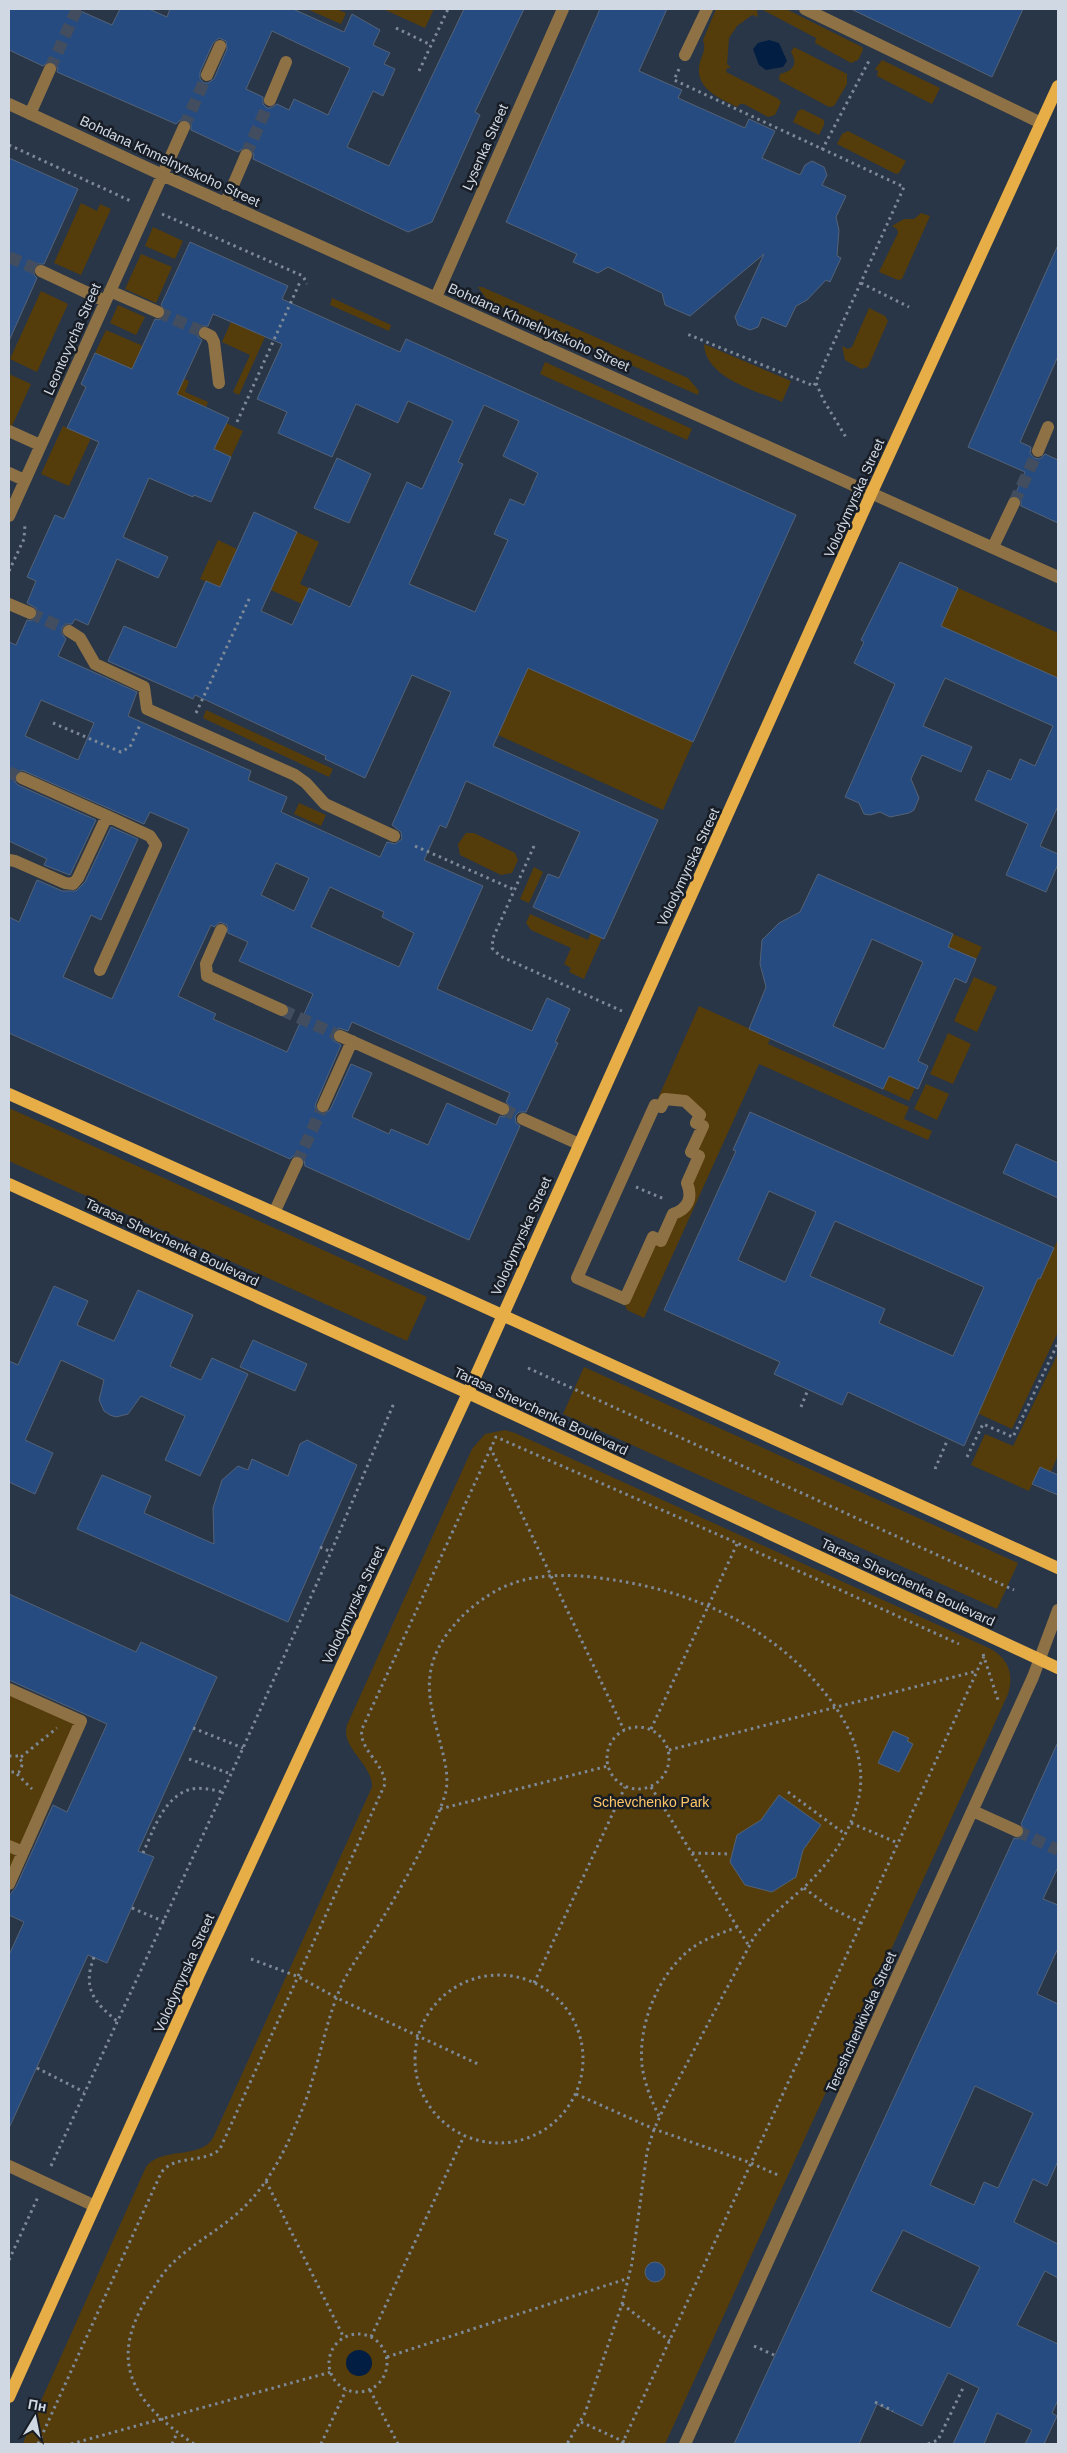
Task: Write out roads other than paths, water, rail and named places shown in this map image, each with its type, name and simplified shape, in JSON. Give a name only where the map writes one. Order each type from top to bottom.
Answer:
[{"type":"main road","name":"Volodymyrska Street","points":[[9,2397],[206,1957],[468,1393],[872,492],[1058,86]]},
{"type":"main road","points":[[9,1094],[502,1315],[1058,1568]]},
{"type":"main road","name":"Tarasa Shevchenka Boulevard","points":[[9,1184],[468,1393],[1058,1668]]},
{"type":"street","name":"Lysenka Street","points":[[436,297],[563,9]]},
{"type":"street","points":[[685,56],[707,9]]},
{"type":"street","points":[[806,9],[878,46],[1041,123]]},
{"type":"street","points":[[208,75],[220,46]]},
{"type":"street","points":[[270,100],[286,62]]},
{"type":"street","points":[[30,114],[50,69]]},
{"type":"street","name":"Bohdana Khmelnytskoho Street","points":[[9,104],[225,204],[872,492],[1058,577]]},
{"type":"street","name":"Leontovycha Street","points":[[9,516],[184,127]]},
{"type":"street","points":[[225,204],[246,155]]},
{"type":"street","points":[[41,271],[158,312]]},
{"type":"street","points":[[205,333],[211,336],[214,342],[219,384]]},
{"type":"street","points":[[1038,451],[1048,427]]},
{"type":"street","points":[[9,431],[40,445]]},
{"type":"street","points":[[9,473],[24,480]]},
{"type":"street","points":[[993,547],[1014,503]]},
{"type":"street","points":[[9,604],[30,613]]},
{"type":"street","points":[[69,631],[80,638],[95,664],[144,688],[147,709],[295,775],[306,783],[325,804],[394,836]]},
{"type":"street","points":[[22,778],[150,836],[156,845],[100,970]]},
{"type":"street","points":[[9,860],[65,883],[73,884],[78,878],[107,816]]},
{"type":"street","points":[[221,930],[206,964],[207,976],[282,1010]]},
{"type":"street","points":[[340,1036],[503,1109]]},
{"type":"street","points":[[323,1106],[352,1042]]},
{"type":"street","points":[[665,1099],[678,1099],[696,1109],[700,1114],[696,1123],[703,1126],[691,1152],[699,1156],[687,1183],[690,1196],[689,1203],[680,1212],[673,1214],[661,1241],[653,1237],[625,1299],[577,1278],[655,1105],[661,1107],[665,1099]]},
{"type":"street","points":[[523,1119],[579,1144]]},
{"type":"street","points":[[274,1214],[297,1163]]},
{"type":"street","name":"Tereshchenkivska Street","points":[[685,2444],[1041,1659],[1058,1610]]},
{"type":"street","points":[[9,1689],[81,1720],[9,1884]]},
{"type":"street","points":[[972,1810],[1017,1831]]},
{"type":"street","points":[[9,1846],[23,1852]]},
{"type":"street","points":[[9,2166],[36,2177],[44,2184],[95,2206]]},
{"type":"water","points":[[769,40],[779,43],[787,61],[783,67],[766,70],[759,65],[753,49],[758,43]]},
{"type":"water","points":[[359,2350],[368,2354],[372,2363],[368,2372],[359,2376],[350,2372],[346,2363],[350,2354]]},
{"type":"tunnel","points":[[50,69],[77,9]]},
{"type":"tunnel","points":[[184,127],[207,75]]},
{"type":"tunnel","points":[[246,155],[270,100]]},
{"type":"tunnel","points":[[9,257],[41,271]]},
{"type":"tunnel","points":[[158,312],[205,333]]},
{"type":"tunnel","points":[[1014,503],[1038,451]]},
{"type":"tunnel","points":[[30,613],[69,631]]},
{"type":"tunnel","points":[[9,772],[22,778]]},
{"type":"tunnel","points":[[282,1010],[340,1036]]},
{"type":"tunnel","points":[[297,1163],[323,1106]]},
{"type":"tunnel","points":[[503,1109],[523,1119]]},
{"type":"tunnel","points":[[1017,1831],[1058,1850]]},
{"type":"park label","name":"Schevchenko Park","points":[[651,1802]]}]
